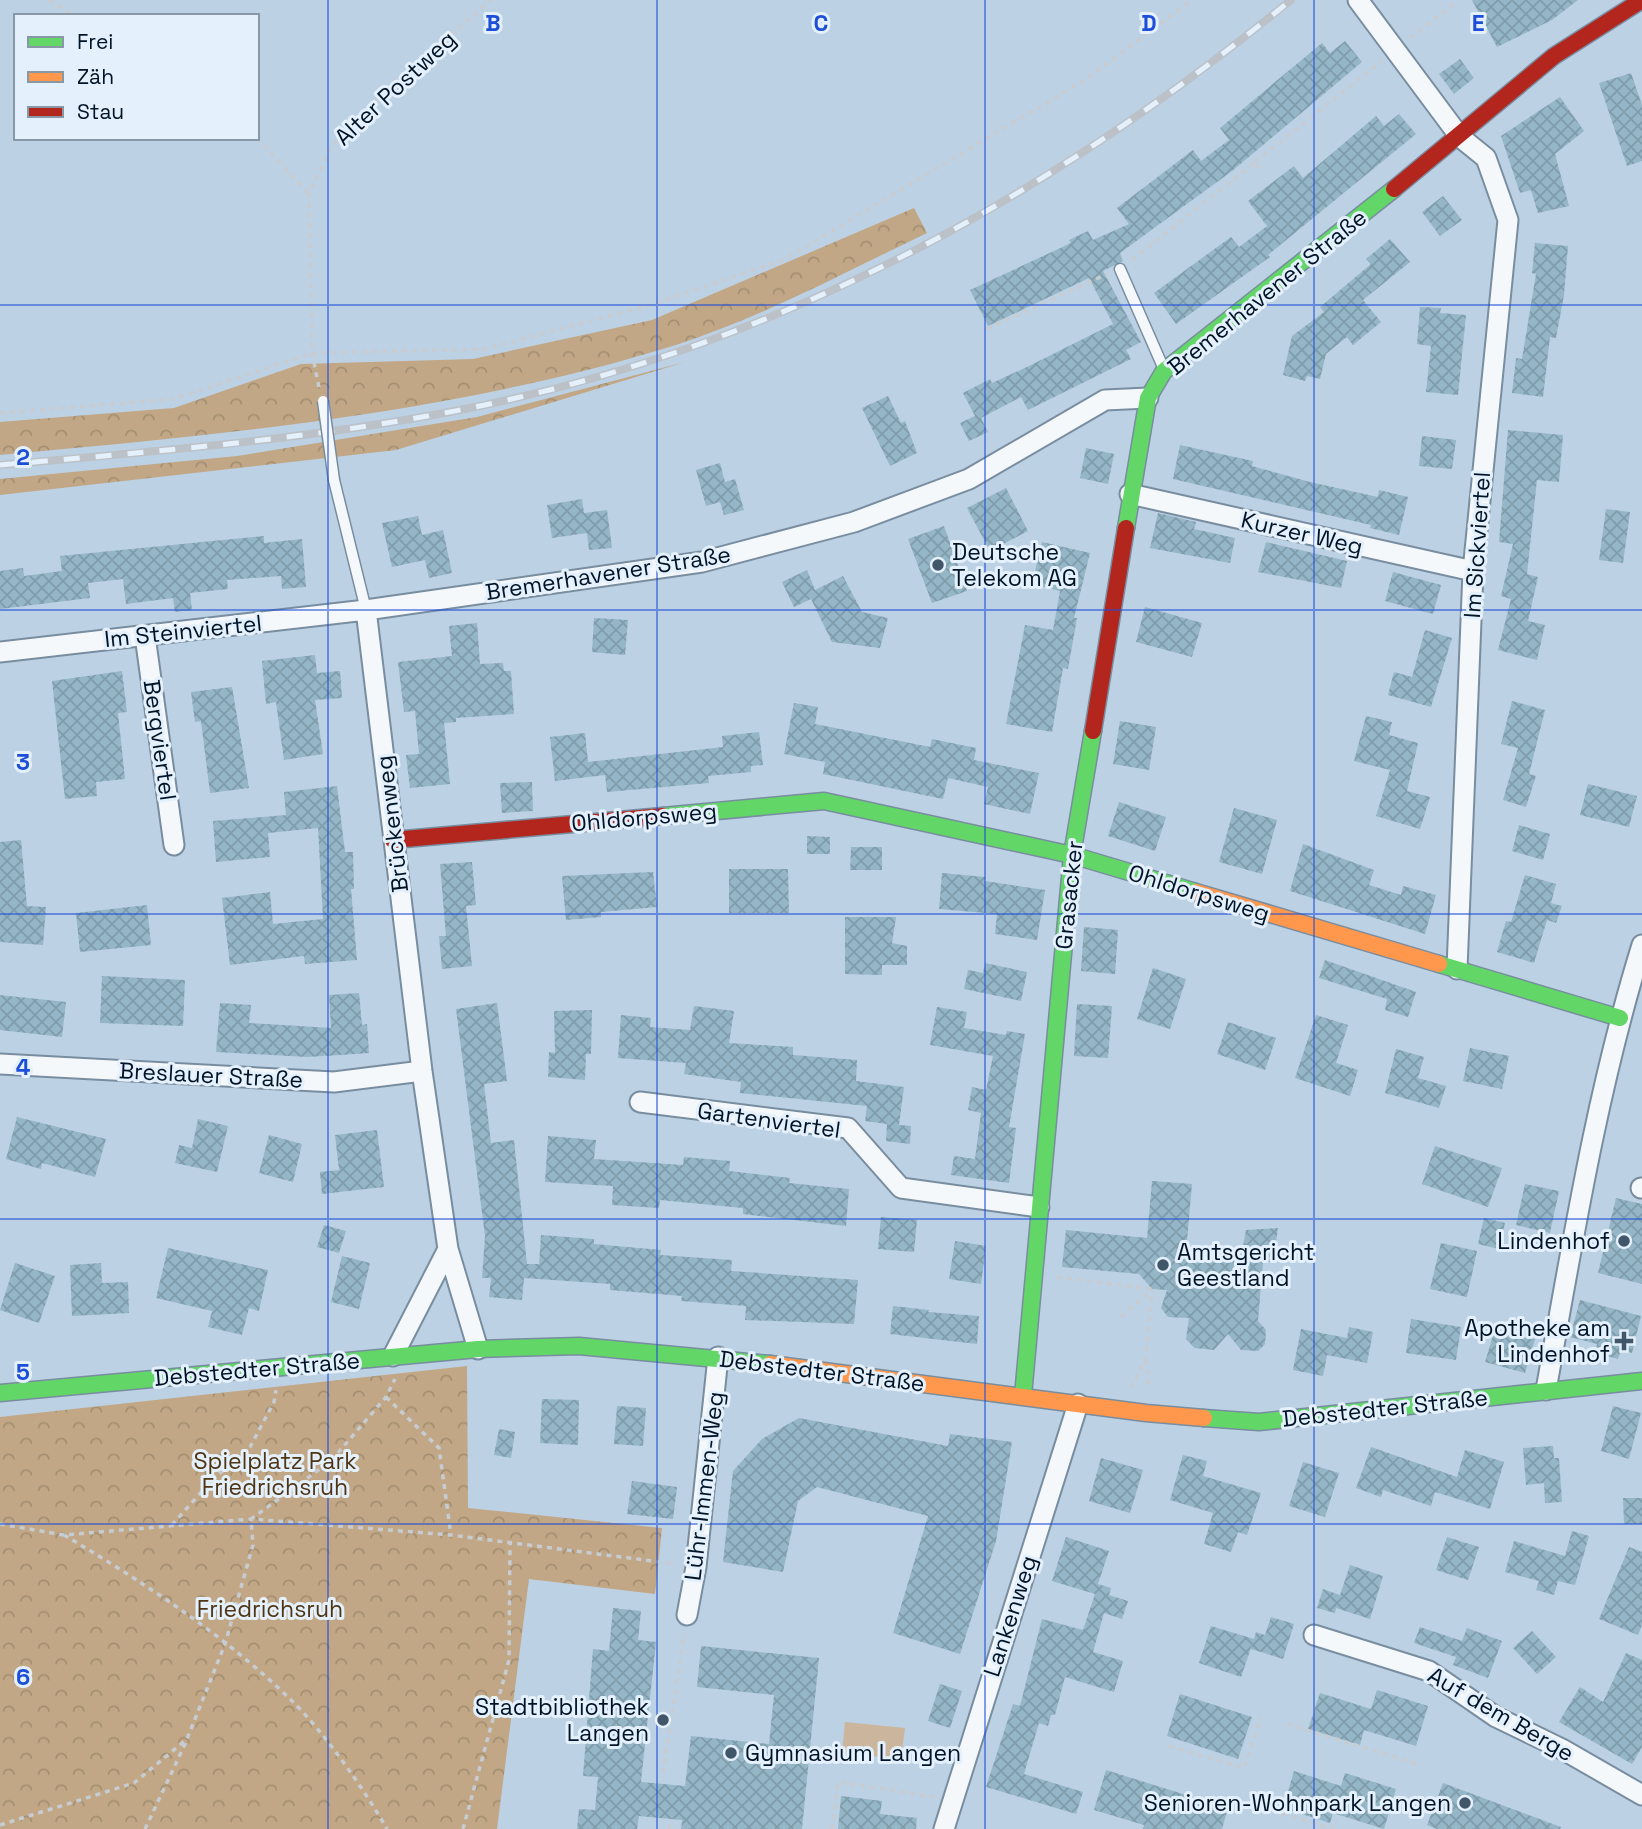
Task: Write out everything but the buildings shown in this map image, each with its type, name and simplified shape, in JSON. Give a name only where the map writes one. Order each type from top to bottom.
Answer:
[{"type":"street","name":"Im Sickviertel","points":[[1358,0],[1460,137],[1486,158],[1508,220],[1473,571],[1457,970]]},
{"type":"street","name":"Bremerhavener Straße","points":[[366,610],[702,562],[841,525],[969,479],[1105,400],[1148,398],[1164,371],[1460,137],[1554,56],[1642,0]]},
{"type":"street","name":"Grasacker","points":[[1023,1396],[1072,855],[1148,398]]},
{"type":"street","name":"Kurzer Weg","points":[[1130,494],[1473,571]]},
{"type":"street","name":"Im Steinviertel","points":[[0,652],[366,610]]},
{"type":"street","name":"Brückenweg","points":[[366,610],[422,1071],[448,1250],[478,1349]]},
{"type":"street","name":"Bergviertel","points":[[145,636],[174,845]]},
{"type":"street","name":"Ohldorpsweg","points":[[393,840],[824,801],[1072,855],[1620,1018]]},
{"type":"street","points":[[1546,1390],[1584,1176],[1620,1018],[1642,945]]},
{"type":"street","name":"Breslauer Straße","points":[[0,1064],[334,1082],[422,1071]]},
{"type":"street","name":"Gartenviertel","points":[[640,1102],[848,1128],[901,1188],[1039,1207]]},
{"type":"street","points":[[393,1356],[448,1250]]},
{"type":"street","name":"Debstedter Straße","points":[[0,1393],[478,1349],[579,1346],[719,1357],[1146,1413],[1259,1422],[1642,1381]]},
{"type":"street","name":"Lühr-Immen-Weg","points":[[687,1615],[696,1567],[719,1357]]},
{"type":"street","name":"Lankenweg","points":[[944,1829],[1078,1404]]},
{"type":"street","name":"Auf dem Berge","points":[[1314,1635],[1429,1671],[1496,1717],[1642,1795]]},
{"type":"lane","points":[[1120,269],[1164,371]]},
{"type":"lane","name":"Brückenweg","points":[[323,401],[334,480],[366,610]]},
{"type":"path","points":[[49,0],[71,14]]},
{"type":"path","name":"Alter Postweg","points":[[323,401],[312,354],[309,194],[330,149],[365,110],[491,0]]},
{"type":"path","points":[[0,413],[174,398],[312,354],[484,349],[647,306],[783,260],[1088,78],[1192,0]]},
{"type":"path","points":[[987,329],[1120,269],[1458,0]]},
{"type":"path","points":[[259,140],[309,194]]},
{"type":"path","points":[[1255,162],[1260,170]]},
{"type":"path","points":[[1034,1274],[1152,1289]]},
{"type":"path","points":[[1121,1317],[1152,1289]]},
{"type":"path","points":[[1146,1413],[1149,1383],[1146,1357],[1152,1289]]},
{"type":"path","points":[[251,1519],[331,1461],[386,1397],[395,1378],[393,1356]]},
{"type":"path","points":[[1128,1410],[1136,1373],[1146,1357]]},
{"type":"path","points":[[172,1525],[211,1481],[250,1447],[274,1402],[280,1367]]},
{"type":"path","points":[[386,1397],[439,1448],[451,1535]]},
{"type":"path","points":[[145,1829],[187,1739],[225,1644],[253,1545],[251,1519]]},
{"type":"path","points":[[0,1524],[64,1535],[251,1519],[510,1541],[696,1567]]},
{"type":"path","points":[[64,1535],[114,1564],[225,1644],[293,1701],[368,1796],[387,1829]]},
{"type":"path","points":[[463,1829],[509,1660],[510,1541]]},
{"type":"path","points":[[663,1773],[687,1615]]},
{"type":"path","points":[[1169,1746],[1244,1769],[1261,1717]]},
{"type":"path","points":[[1287,1724],[1421,1765]]},
{"type":"path","points":[[0,1825],[134,1783],[187,1739]]},
{"type":"path","points":[[832,1829],[838,1782],[952,1799]]},
{"type":"path","points":[[1263,1808],[1334,1829]]},
{"type":"path","points":[[669,1829],[670,1819]]},
{"type":"shaded area","points":[[845,1722],[905,1728],[901,1759],[842,1753]]},
{"type":"green space","points":[[914,208],[927,233],[803,293],[708,334],[593,368],[510,388],[341,418],[171,439],[0,455],[0,422],[174,408],[301,364],[473,359],[652,320]]},
{"type":"green space","points":[[685,362],[396,450],[0,495],[0,479],[237,456],[477,417]]},
{"type":"green space","name":"Friedrichsruh","points":[[467,1366],[468,1508],[662,1528],[655,1594],[529,1579],[497,1829],[0,1829],[0,1417]]},
{"type":"railway","points":[[0,465],[238,443],[416,418],[589,380],[698,345],[805,302],[908,254],[1008,199],[1105,138],[1199,71],[1291,0]]},
{"type":"traffic: fast","points":[[1126,528],[1148,398],[1164,371],[1394,189]]},
{"type":"traffic: fast","points":[[1023,1396],[1072,855],[1093,731]]},
{"type":"traffic: fast","points":[[663,816],[824,801],[1072,855],[1196,892]]},
{"type":"traffic: fast","points":[[1439,964],[1620,1018]]},
{"type":"traffic: fast","points":[[0,1393],[478,1349],[579,1346],[770,1364]]},
{"type":"traffic: fast","points":[[1204,1418],[1259,1422],[1642,1381]]},
{"type":"traffic: slow","points":[[1196,892],[1439,964]]},
{"type":"traffic: slow","points":[[770,1364],[1146,1413],[1204,1418]]},
{"type":"traffic: jam","points":[[1394,189],[1554,56],[1642,0]]},
{"type":"traffic: jam","points":[[1093,731],[1126,528]]},
{"type":"traffic: jam","points":[[393,840],[663,816]]},
{"type":"place","name":"Deutsche Telekom AG","points":[[938,565]]},
{"type":"place","name":"Lindenhof","points":[[1624,1241]]},
{"type":"place","name":"Amtsgericht Geestland","points":[[1163,1265]]},
{"type":"place","name":"Apotheke am Lindenhof","points":[[1624,1341]]},
{"type":"place","name":"Stadtbibliothek Langen","points":[[663,1720]]},
{"type":"place","name":"Gymnasium Langen","points":[[731,1753]]},
{"type":"place","name":"Senioren-Wohnpark Langen","points":[[1465,1803]]},
{"type":"park label","name":"Spielplatz Park Friedrichsruh","points":[[275,1474]]}]
